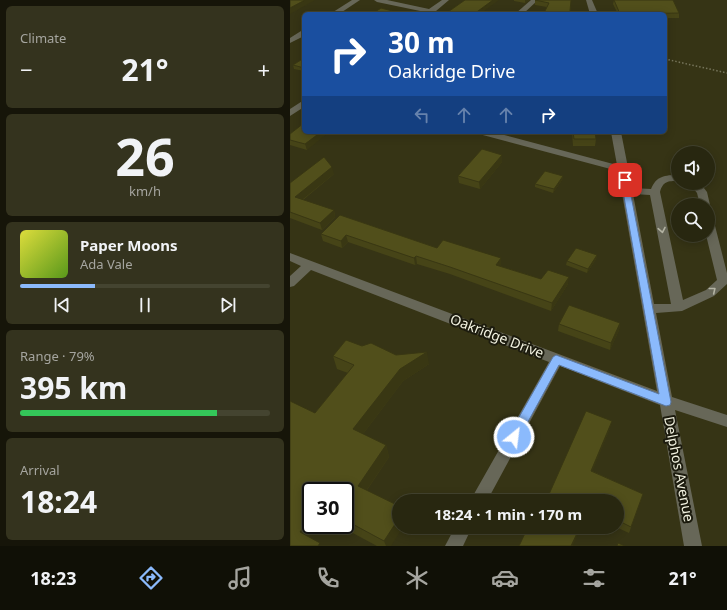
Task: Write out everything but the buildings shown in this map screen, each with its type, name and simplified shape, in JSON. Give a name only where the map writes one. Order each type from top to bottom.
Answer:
[{"type":"street","points":[[337,12],[358,0]]},
{"type":"street","points":[[377,0],[425,12]]},
{"type":"street","points":[[430,12],[446,0]]},
{"type":"street","points":[[521,12],[535,0]]},
{"type":"street","points":[[589,0],[593,12]]},
{"type":"street","points":[[290,41],[302,34]]},
{"type":"street","points":[[290,113],[302,104]]},
{"type":"street","points":[[490,134],[622,169]]},
{"type":"street","name":"Delphos Avenue","points":[[616,134],[666,402],[672,423],[693,546]]},
{"type":"street","points":[[671,178],[664,178],[656,184],[655,192],[678,308]]},
{"type":"street","points":[[627,191],[655,192]]},
{"type":"street","points":[[649,309],[678,308],[710,293],[723,281],[714,242]]},
{"type":"street","name":"Oakridge Drive","points":[[290,257],[666,402],[727,421]]},
{"type":"street","points":[[290,283],[310,264]]},
{"type":"street","points":[[482,494],[556,360]]},
{"type":"street","points":[[454,546],[460,534]]},
{"type":"path","points":[[667,59],[727,73]]},
{"type":"route","points":[[514,437],[556,360],[666,402],[625,180]]}]
